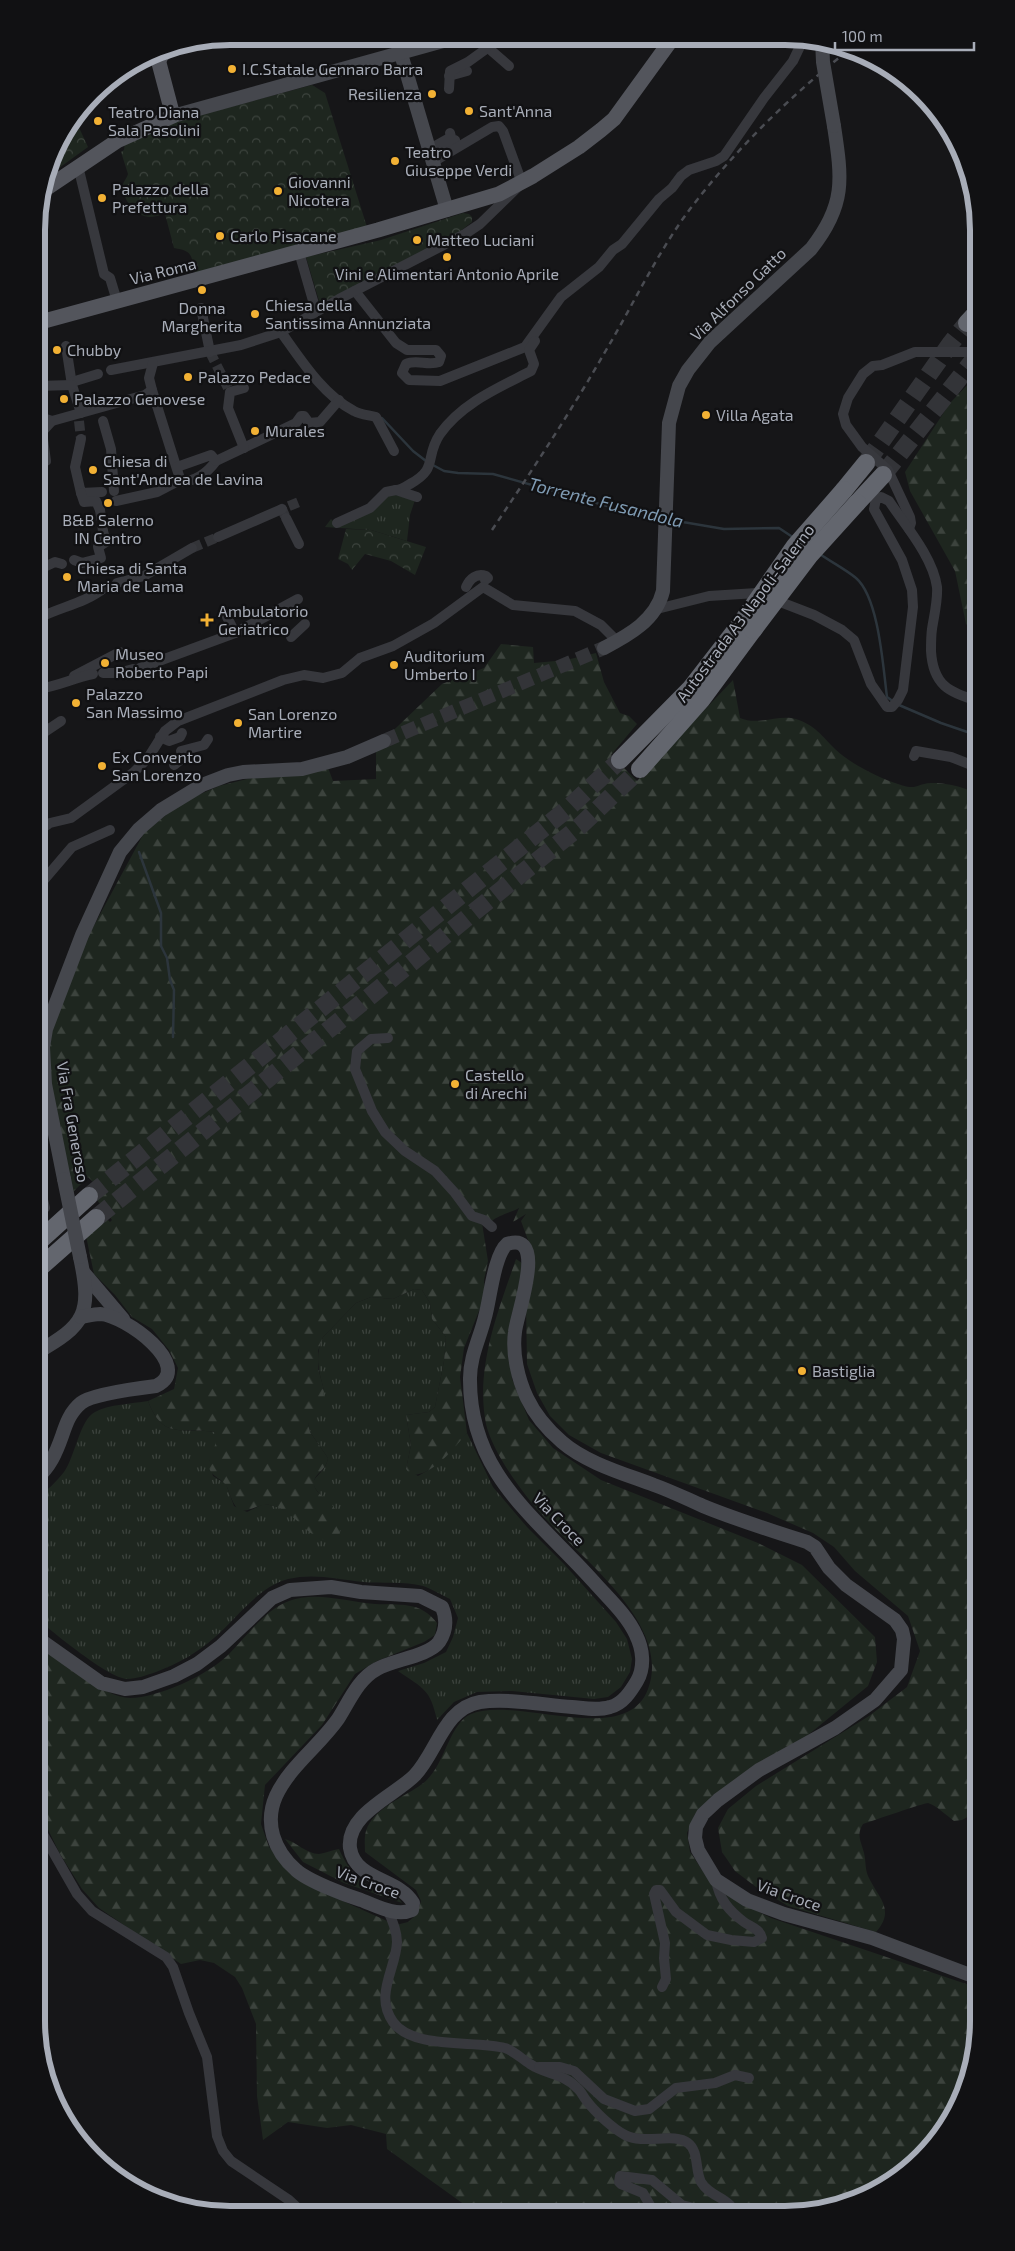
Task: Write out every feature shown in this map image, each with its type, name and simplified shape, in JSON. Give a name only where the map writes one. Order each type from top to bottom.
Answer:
[{"type":"highway","name":"Autostrada A3 Napoli-Salerno","points":[[747,626],[795,546],[866,463]]},
{"type":"highway","name":"Autostrada A3 Napoli-Salerno","points":[[640,768],[658,750],[697,693],[747,626],[883,475]]},
{"type":"highway","name":"Autostrada A3 Napoli-Salerno","points":[[620,760],[642,738],[697,693]]},
{"type":"highway","points":[[45,1236],[89,1196]]},
{"type":"highway","points":[[45,1263],[96,1218]]},
{"type":"main road","name":"Via Roma","points":[[45,321],[447,210],[522,183],[579,147],[614,118],[668,45]]},
{"type":"main road","points":[[50,185],[131,133],[173,116],[159,63],[160,59]]},
{"type":"street","points":[[398,45],[447,210]]},
{"type":"street","points":[[173,116],[427,45]]},
{"type":"street","points":[[449,89],[449,76],[452,69],[468,62],[482,45]]},
{"type":"street","points":[[488,45],[509,66]]},
{"type":"street","points":[[355,291],[396,343],[407,350],[436,350],[440,356],[439,362],[435,364],[408,363],[403,367],[402,373],[409,380],[440,380],[526,346],[562,297],[599,267],[613,250],[622,244],[659,199],[672,188],[681,176],[689,170],[716,162],[724,156],[764,98],[793,61],[800,46]]},
{"type":"street","name":"Via Alfonso Gatto","points":[[657,609],[663,591],[667,445],[673,403],[688,370],[710,342],[811,249],[829,223],[836,207],[840,189],[840,171],[822,49]]},
{"type":"street","points":[[449,76],[467,71]]},
{"type":"street","points":[[111,370],[210,352],[284,331],[316,311],[465,234],[492,212],[522,183],[503,131],[499,126],[494,126],[432,160]]},
{"type":"street","points":[[432,160],[456,145],[455,140],[437,150],[435,146],[450,137],[450,133]]},
{"type":"street","points":[[78,166],[104,274],[110,278],[117,301]]},
{"type":"street","points":[[481,199],[494,202],[495,207],[492,212]]},
{"type":"street","points":[[299,252],[316,311]]},
{"type":"street","points":[[337,523],[370,508],[386,492],[401,489],[420,478],[428,471],[432,452],[441,433],[458,414],[480,398],[531,371],[534,364],[529,350],[555,312],[556,306]]},
{"type":"street","points":[[201,308],[210,352]]},
{"type":"street","points":[[284,331],[302,361],[339,400],[354,411],[376,417],[394,451]]},
{"type":"street","points":[[66,346],[79,416]]},
{"type":"street","points":[[909,529],[910,517],[888,470],[862,447],[844,420],[848,398],[859,379],[873,366],[882,365],[915,352],[970,352]]},
{"type":"street","points":[[153,363],[149,372],[152,390],[169,441],[181,465],[181,481]]},
{"type":"street","points":[[45,385],[72,383],[98,374]]},
{"type":"street","points":[[244,388],[230,392],[228,408],[244,448]]},
{"type":"street","points":[[45,419],[52,421],[79,416],[128,401],[152,390]]},
{"type":"street","points":[[103,421],[111,449],[115,496],[157,492],[181,481],[201,475],[210,470],[216,461],[296,423],[302,416],[309,423],[320,422],[339,400]]},
{"type":"street","points":[[45,427],[52,421]]},
{"type":"street","points":[[81,439],[75,467],[81,493],[84,502],[96,501],[100,510]]},
{"type":"street","points":[[181,465],[211,455],[216,461]]},
{"type":"street","points":[[396,490],[417,497]]},
{"type":"street","points":[[81,493],[102,492]]},
{"type":"street","points":[[45,826],[50,823],[71,818],[134,772],[148,758],[160,736],[178,721],[283,680],[304,676],[323,678],[342,673],[360,658],[393,646],[434,623],[479,588],[483,587],[491,590],[513,605],[575,611],[596,622],[611,645],[647,620],[657,609],[709,596],[757,592],[814,615],[842,630],[854,640],[862,665],[875,693],[887,707],[897,701],[903,690],[913,607],[912,590],[902,560],[875,513],[876,499],[881,497],[889,501],[909,529],[931,566],[937,587],[931,630],[932,655],[936,674],[943,686],[950,691],[970,698]]},
{"type":"street","points":[[218,537],[284,514],[299,544]]},
{"type":"street","points":[[78,562],[101,558],[98,547],[106,542],[103,531]]},
{"type":"street","points":[[117,583],[144,576],[192,548]]},
{"type":"street","points":[[45,567],[55,562],[62,564]]},
{"type":"street","points":[[466,587],[475,576],[486,576],[488,578],[485,580]]},
{"type":"street","points":[[45,614],[92,598],[104,588]]},
{"type":"street","points":[[45,688],[72,679],[98,674],[118,673],[136,668],[235,633],[298,599]]},
{"type":"street","points":[[228,618],[235,633]]},
{"type":"street","points":[[291,637],[304,628]]},
{"type":"street","points":[[72,679],[87,668],[120,652]]},
{"type":"street","points":[[45,731],[61,721]]},
{"type":"street","points":[[160,736],[168,741],[180,736],[182,733]]},
{"type":"street","points":[[174,765],[184,757],[181,751],[204,745],[208,739]]},
{"type":"street","name":"Via Fra Generoso","points":[[45,1035],[78,943],[120,852],[139,829],[161,810],[202,785],[228,775],[244,772],[302,769],[347,757],[384,741]]},
{"type":"street","points":[[914,756],[916,752],[933,753],[970,765]]},
{"type":"street","points":[[45,878],[72,847],[110,830]]},
{"type":"street","points":[[388,1038],[371,1039],[357,1051],[355,1069],[372,1111],[381,1126],[396,1143],[443,1179],[472,1216],[484,1220],[492,1227]]},
{"type":"street","name":"Via Fra Generoso","points":[[45,1084],[84,1272],[86,1288],[81,1317]]},
{"type":"street","name":"Via Croce","points":[[45,1642],[102,1683],[125,1690],[142,1687],[174,1676],[197,1664],[221,1646],[272,1598],[290,1590],[331,1587],[361,1592],[420,1596],[442,1607],[447,1619],[444,1633],[438,1644],[420,1653],[377,1669],[365,1678],[337,1720],[317,1745],[287,1776],[276,1796],[269,1819],[275,1844],[296,1870],[340,1892],[387,1909],[403,1914],[412,1910],[413,1903],[402,1889],[374,1877],[359,1865],[350,1848],[353,1830],[366,1811],[412,1778],[425,1764],[446,1727],[460,1710],[479,1702],[512,1702],[595,1709],[612,1707],[629,1694],[640,1675],[643,1658],[636,1635],[624,1616],[571,1556],[513,1497],[501,1482],[477,1430],[470,1377],[474,1350],[484,1321],[498,1255],[502,1248],[512,1243],[524,1246],[529,1264],[514,1332],[517,1366],[527,1398],[542,1423],[563,1444],[596,1462],[703,1506],[759,1527],[807,1542],[815,1547],[829,1568],[846,1585],[895,1620],[902,1630],[904,1639],[901,1670],[875,1700],[815,1741],[744,1779],[703,1814],[696,1827],[695,1838],[702,1858],[716,1880],[747,1900],[784,1914],[872,1938],[970,1975]]},
{"type":"street","points":[[84,1272],[129,1325]]},
{"type":"street","points":[[45,1348],[66,1336],[81,1317],[100,1314],[137,1329],[163,1357],[168,1369],[164,1382],[156,1386],[94,1398],[79,1404],[67,1420],[55,1456],[45,1471]]},
{"type":"street","points":[[45,1838],[77,1894],[92,1911],[166,1957],[173,1966],[207,2058],[218,2136],[223,2152],[231,2161],[284,2196],[295,2206]]},
{"type":"street","points":[[662,1987],[666,1979],[665,1943],[654,1894],[656,1890],[660,1890],[676,1912],[707,1936],[754,1942],[762,1938],[759,1931],[744,1922],[728,1908],[718,1892],[716,1880]]},
{"type":"street","points":[[387,1909],[395,1928],[397,1940],[396,1953],[385,1992],[387,2010],[396,2026],[406,2033],[436,2042],[468,2043],[505,2048],[536,2067],[569,2080],[579,2089],[586,2101],[626,2135],[638,2139],[681,2139],[688,2142],[694,2153],[701,2182],[711,2193],[730,2206]]},
{"type":"street","points":[[536,2067],[560,2068],[574,2072],[604,2099],[635,2112],[649,2109],[676,2088],[714,2083],[735,2075],[749,2078]]},
{"type":"street","points":[[650,2206],[643,2193],[621,2184],[619,2177],[624,2175],[652,2180],[682,2206]]},
{"type":"green space","points":[[312,85],[325,93],[367,227],[195,273],[193,262],[188,252],[174,248],[165,214],[151,217],[144,216],[134,210],[127,201],[123,185],[128,174],[121,152],[124,150],[125,141],[174,122]]},
{"type":"green space","points":[[78,125],[88,147],[55,171],[64,148]]},
{"type":"green space","points":[[463,213],[469,214],[472,217],[472,222],[449,240],[320,304],[306,257],[381,240]]},
{"type":"green space","points":[[970,382],[970,628],[966,624],[955,571],[910,491],[905,472],[950,403]]},
{"type":"green space","points":[[387,493],[415,500],[410,515],[407,541],[371,530],[325,527],[331,519],[335,523]]},
{"type":"green space","points":[[346,529],[371,530],[426,547],[415,575],[391,561],[365,554],[352,570],[348,564],[338,559]]},
{"type":"green space","points":[[501,644],[533,647],[534,663],[566,660],[596,653],[604,682],[620,713],[629,716],[637,724],[611,755],[637,781],[733,680],[740,718],[761,721],[789,718],[803,721],[822,735],[848,760],[882,778],[909,787],[936,783],[970,790],[970,1816],[962,1820],[954,1821],[938,1808],[928,1803],[863,1824],[859,1835],[865,1856],[867,1873],[885,1910],[885,1917],[876,1932],[788,1906],[756,1887],[735,1871],[722,1852],[718,1828],[728,1809],[756,1786],[869,1716],[907,1687],[920,1651],[908,1616],[855,1571],[834,1547],[813,1533],[767,1513],[601,1453],[569,1435],[550,1416],[537,1393],[527,1364],[526,1304],[533,1282],[535,1259],[521,1221],[526,1214],[513,1222],[519,1208],[492,1221],[482,1223],[488,1261],[484,1280],[485,1296],[464,1348],[460,1377],[467,1433],[435,1466],[419,1474],[411,1475],[406,1469],[411,1445],[406,1415],[429,1412],[435,1407],[444,1361],[446,1337],[432,1319],[430,1303],[422,1290],[414,1289],[393,1299],[371,1297],[356,1303],[323,1337],[318,1351],[318,1368],[324,1390],[323,1405],[308,1424],[310,1432],[328,1458],[325,1466],[315,1477],[314,1484],[316,1490],[335,1509],[340,1524],[338,1538],[324,1539],[316,1536],[286,1512],[270,1505],[262,1505],[244,1511],[240,1511],[237,1508],[225,1484],[210,1471],[209,1462],[216,1440],[215,1432],[167,1427],[160,1422],[148,1401],[174,1389],[178,1368],[169,1350],[152,1329],[132,1317],[115,1295],[94,1274],[86,1236],[105,1217],[110,1222],[112,1220],[97,1200],[104,1193],[88,1177],[73,1192],[53,1106],[47,1053],[54,1019],[77,957],[144,833],[182,802],[219,786],[259,776],[327,765],[333,781],[376,779],[376,747],[442,684],[484,668]]},
{"type":"green space","points":[[516,1259],[522,1263],[523,1283],[509,1333],[512,1379],[529,1420],[553,1448],[601,1480],[758,1543],[802,1565],[875,1637],[877,1662],[868,1686],[797,1744],[695,1814],[687,1833],[690,1852],[709,1880],[739,1902],[771,1918],[970,1985],[970,2033],[964,2069],[956,2092],[945,2114],[932,2134],[898,2168],[856,2192],[833,2200],[797,2206],[465,2206],[387,2149],[386,2134],[351,2125],[327,2128],[288,2122],[263,2140],[257,2096],[256,2024],[242,1988],[235,1977],[214,1963],[200,1960],[181,1964],[99,1908],[82,1889],[60,1854],[45,1823],[45,1649],[107,1692],[130,1698],[141,1697],[168,1690],[207,1671],[227,1656],[271,1611],[280,1605],[299,1598],[321,1597],[409,1606],[424,1611],[437,1623],[435,1635],[424,1642],[377,1661],[355,1674],[322,1725],[265,1785],[261,1824],[269,1847],[305,1884],[396,1925],[408,1922],[417,1914],[421,1901],[416,1890],[365,1852],[366,1831],[375,1816],[382,1809],[415,1789],[430,1777],[451,1736],[463,1719],[471,1714],[491,1710],[594,1718],[617,1716],[636,1707],[648,1689],[652,1665],[647,1641],[636,1618],[620,1595],[529,1499],[511,1475],[495,1448],[486,1424],[483,1403],[486,1361],[502,1299]]},
{"type":"green space","points":[[414,1289],[422,1290],[430,1303],[432,1319],[446,1337],[444,1361],[435,1407],[429,1412],[406,1415],[411,1445],[406,1469],[418,1476],[432,1468],[467,1433],[493,1487],[527,1527],[564,1564],[616,1622],[627,1639],[632,1659],[630,1672],[621,1687],[608,1697],[594,1699],[512,1691],[477,1692],[454,1702],[437,1720],[432,1702],[425,1691],[398,1671],[424,1663],[446,1652],[453,1637],[458,1618],[450,1599],[416,1584],[363,1582],[316,1577],[288,1579],[277,1583],[257,1596],[214,1638],[194,1653],[164,1669],[130,1679],[118,1677],[94,1663],[45,1625],[45,1491],[64,1472],[85,1422],[90,1416],[107,1407],[148,1401],[160,1422],[167,1427],[215,1432],[218,1439],[209,1462],[213,1476],[226,1484],[234,1506],[247,1512],[262,1505],[275,1506],[288,1512],[308,1530],[329,1502],[320,1494],[314,1483],[326,1465],[328,1458],[310,1432],[308,1424],[324,1390],[319,1370],[320,1344],[323,1337],[356,1303],[371,1297],[393,1299]]},
{"type":"green space","points":[[285,1839],[306,1850],[319,1854],[339,1849],[351,1870],[361,1881],[374,1889],[396,1897],[402,1903],[344,1883],[303,1862]]},
{"type":"waterway","name":"Torrente Fusandola","points":[[382,418],[413,451],[426,461]]},
{"type":"waterway","name":"Torrente Fusandola","points":[[431,464],[444,471],[493,474],[660,519]]},
{"type":"waterway","name":"Torrente Fusandola","points":[[671,520],[724,529],[779,528],[794,538]]},
{"type":"waterway","name":"Torrente Fusandola","points":[[820,554],[856,578],[864,588],[870,601],[879,634],[887,697],[894,702]]},
{"type":"waterway","name":"Torrente Fusandola","points":[[899,705],[970,733]]},
{"type":"waterway","points":[[139,852],[161,913],[161,946],[167,958],[170,980],[174,990],[173,1037]]},
{"type":"tunnel","points":[[866,463],[967,323]]},
{"type":"tunnel","points":[[210,352],[230,392]]},
{"type":"tunnel","points":[[883,475],[970,364]]},
{"type":"tunnel","points":[[79,421],[81,439]]},
{"type":"tunnel","points":[[285,516],[282,509],[299,502]]},
{"type":"tunnel","points":[[100,510],[103,531]]},
{"type":"tunnel","points":[[192,548],[218,537]]},
{"type":"tunnel","points":[[384,741],[604,648]]},
{"type":"tunnel","points":[[89,1196],[566,810],[620,760]]},
{"type":"tunnel","points":[[96,1218],[579,827],[640,769]]},
{"type":"railway","points":[[492,530],[578,397],[656,261],[690,209],[745,144],[785,104],[843,55]]},
{"type":"place","name":"I.C.Statale Gennaro Barra","points":[[232,69]]},
{"type":"place","name":"Resilienza","points":[[432,94]]},
{"type":"place","name":"Sant'Anna","points":[[469,111]]},
{"type":"place","name":"Teatro Diana Sala Pasolini","points":[[98,121]]},
{"type":"place","name":"Teatro Giuseppe Verdi","points":[[395,161]]},
{"type":"place","name":"Giovanni Nicotera","points":[[278,191]]},
{"type":"place","name":"Palazzo della Prefettura","points":[[102,198]]},
{"type":"place","name":"Carlo Pisacane","points":[[220,236]]},
{"type":"place","name":"Matteo Luciani","points":[[417,240]]},
{"type":"place","name":"Vini e Alimentari Antonio Aprile","points":[[447,257]]},
{"type":"place","name":"Donna Margherita","points":[[202,290]]},
{"type":"place","name":"Chiesa della Santissima Annunziata","points":[[255,314]]},
{"type":"place","name":"Chubby","points":[[57,350]]},
{"type":"place","name":"Palazzo Pedace","points":[[188,377]]},
{"type":"place","name":"Palazzo Genovese","points":[[64,399]]},
{"type":"place","name":"Villa Agata","points":[[706,415]]},
{"type":"place","name":"Murales","points":[[255,431]]},
{"type":"place","name":"Chiesa di Sant'Andrea de Lavina","points":[[93,470]]},
{"type":"place","name":"B&B Salerno IN Centro","points":[[108,503]]},
{"type":"place","name":"Chiesa di Santa Maria de Lama","points":[[67,577]]},
{"type":"place","name":"Ambulatorio Geriatrico","points":[[207,620]]},
{"type":"place","name":"Museo Roberto Papi","points":[[105,663]]},
{"type":"place","name":"Auditorium Umberto I","points":[[394,665]]},
{"type":"place","name":"Palazzo San Massimo","points":[[76,703]]},
{"type":"place","name":"San Lorenzo Martire","points":[[238,723]]},
{"type":"place","name":"Ex Convento San Lorenzo","points":[[102,766]]},
{"type":"place","name":"Castello di Arechi","points":[[455,1084]]},
{"type":"place","name":"Bastiglia","points":[[802,1371]]}]
